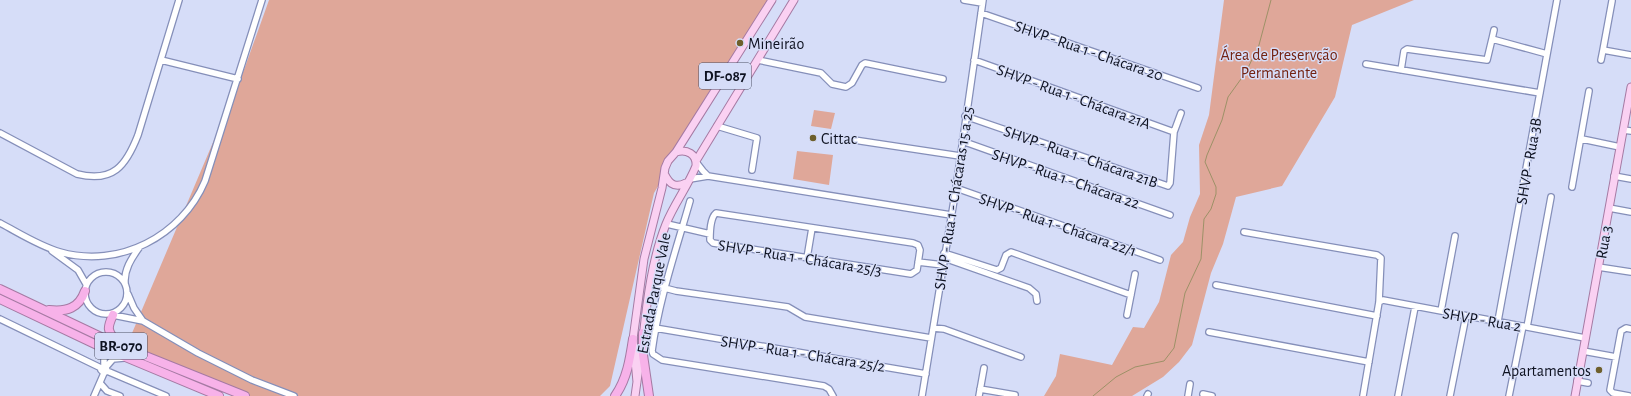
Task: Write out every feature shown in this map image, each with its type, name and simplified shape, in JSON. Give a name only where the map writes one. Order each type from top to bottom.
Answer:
[{"type":"highway","points":[[41,308],[62,311],[71,309],[78,303],[86,287]]},
{"type":"highway","name":"BR-070","points":[[0,289],[118,345],[245,396]]},
{"type":"highway","name":"BR-070","points":[[0,299],[99,346],[219,396]]},
{"type":"highway","points":[[114,314],[108,325],[108,330],[118,345]]},
{"type":"highway","points":[[643,333],[643,355],[649,396]]},
{"type":"highway","points":[[614,396],[620,388],[626,374],[633,339]]},
{"type":"main road","name":"DF-087","points":[[665,175],[666,164],[676,152],[772,0]]},
{"type":"main road","name":"DF-087","points":[[688,181],[696,162],[717,126],[794,0]]},
{"type":"main road","name":"Rua 3","points":[[1575,396],[1614,176],[1620,147],[1627,130],[1631,87]]},
{"type":"main road","points":[[676,152],[681,150],[687,151],[693,155],[696,162]]},
{"type":"main road","points":[[665,175],[669,182],[674,185],[688,181]]},
{"type":"main road","name":"Estrada Parque Vale","points":[[637,382],[633,339],[644,259],[665,175]]},
{"type":"main road","name":"Estrada Parque Vale","points":[[635,396],[643,333],[653,285],[658,250],[666,224],[688,181]]},
{"type":"street","points":[[0,133],[77,174],[97,177],[115,171],[125,162],[132,151],[179,0]]},
{"type":"street","points":[[0,223],[60,252],[81,256],[119,255],[139,248],[168,230],[182,218],[200,193],[238,79],[262,0]]},
{"type":"street","points":[[964,0],[982,2]]},
{"type":"street","name":"SHVP - Rua 3B","points":[[1498,321],[1557,0]]},
{"type":"street","points":[[1602,60],[1612,1]]},
{"type":"street","name":"SHVP - Rua 1 - Chácaras 15 a 25","points":[[922,396],[942,265],[956,188],[982,2]]},
{"type":"street","name":"SHVP - Rua 1 - Chácara 20","points":[[981,13],[1198,88]]},
{"type":"street","points":[[1401,70],[1404,51],[1408,49],[1487,60],[1494,30]]},
{"type":"street","points":[[1492,39],[1548,54]]},
{"type":"street","points":[[1603,50],[1631,55]]},
{"type":"street","points":[[161,60],[238,79]]},
{"type":"street","points":[[758,60],[820,72],[829,82],[846,86],[850,86],[862,65],[865,63],[943,79]]},
{"type":"street","name":"SHVP - Rua 1 - Chácara 21A","points":[[974,60],[1174,132]]},
{"type":"street","points":[[1366,64],[1540,93]]},
{"type":"street","points":[[1572,187],[1582,139],[1589,91]]},
{"type":"street","points":[[1174,132],[1181,112]]},
{"type":"street","name":"SHVP - Rua 1 - Chácara 21B","points":[[965,116],[1168,186],[1170,183],[1174,132]]},
{"type":"street","points":[[717,126],[757,138],[752,170]]},
{"type":"street","points":[[1582,139],[1620,147]]},
{"type":"street","points":[[854,140],[960,156]]},
{"type":"street","name":"SHVP - Rua 1 - Chácara 22","points":[[962,141],[1170,215]]},
{"type":"street","points":[[696,162],[702,172],[708,176]]},
{"type":"street","points":[[688,181],[708,176],[951,215]]},
{"type":"street","points":[[1614,176],[1631,179]]},
{"type":"street","name":"SHVP - Rua 1 - Chácara 22/1","points":[[956,188],[1160,260]]},
{"type":"street","points":[[1509,396],[1551,197]]},
{"type":"street","points":[[690,201],[665,288],[655,330],[652,351],[653,354],[662,360],[824,386],[829,388],[833,396]]},
{"type":"street","points":[[1609,208],[1631,212]]},
{"type":"street","name":"SHVP - Rua 1 - Chácara 25/3","points":[[716,213],[812,228],[913,243],[919,247],[916,271],[911,274],[717,245],[710,242],[713,216],[716,213]]},
{"type":"street","points":[[666,224],[710,234]]},
{"type":"street","points":[[807,258],[812,228]]},
{"type":"street","points":[[1244,232],[1380,256],[1382,261],[1380,302],[1363,396]]},
{"type":"street","points":[[1441,311],[1455,236]]},
{"type":"street","points":[[42,244],[73,266],[82,275],[86,287],[88,303],[94,311],[105,315],[114,314],[144,321],[198,353],[252,380],[294,396]]},
{"type":"street","points":[[139,248],[129,262],[125,283],[134,308],[144,321]]},
{"type":"street","points":[[944,255],[997,270],[1001,268],[1006,255],[1011,252],[1131,294]]},
{"type":"street","points":[[944,255],[1022,284],[1034,291],[1037,301]]},
{"type":"street","points":[[918,262],[942,265]]},
{"type":"street","points":[[1598,267],[1631,272]]},
{"type":"street","points":[[86,287],[96,274],[107,272],[118,275],[125,283]]},
{"type":"street","points":[[1127,315],[1135,274]]},
{"type":"street","points":[[653,285],[676,291],[788,307],[805,317],[931,338]]},
{"type":"street","points":[[1216,285],[1377,316]]},
{"type":"street","points":[[114,314],[124,304],[128,294]]},
{"type":"street","name":"SHVP - Rua 2","points":[[1380,302],[1383,300],[1585,338]]},
{"type":"street","points":[[1398,396],[1415,307]]},
{"type":"street","points":[[1450,396],[1466,316]]},
{"type":"street","points":[[0,319],[104,370],[166,396]]},
{"type":"street","points":[[933,328],[944,329],[1021,357]]},
{"type":"street","points":[[1629,396],[1613,393],[1610,390],[1621,331],[1626,328],[1631,329]]},
{"type":"street","name":"SHVP - Rua 1 - Chácara 25/2","points":[[655,330],[926,374]]},
{"type":"street","points":[[1209,332],[1369,362]]},
{"type":"street","points":[[95,394],[104,370],[104,356],[99,346]]},
{"type":"street","points":[[1583,351],[1616,357]]},
{"type":"street","points":[[90,396],[104,370],[113,359],[128,358]]},
{"type":"street","points":[[979,396],[984,368]]},
{"type":"street","points":[[1577,381],[1588,383]]},
{"type":"street","points":[[100,383],[107,390],[120,396]]},
{"type":"street","points":[[1188,396],[1190,384]]},
{"type":"street","points":[[980,389],[1015,395]]},
{"type":"street","points":[[95,394],[107,390]]},
{"type":"street","points":[[1203,394],[1212,396]]},
{"type":"green space","points":[[269,0],[769,0],[654,193],[610,386],[600,396],[244,396],[124,352],[245,67]]},
{"type":"green space","name":"Área de Preservção Permanente","points":[[1224,0],[1414,0],[1352,25],[1335,97],[1282,186],[1236,197],[1223,244],[1211,273],[1192,345],[1179,362],[1163,377],[1132,396],[1044,396],[1056,376],[1060,354],[1112,365],[1133,327],[1144,328],[1159,302],[1171,255],[1183,242],[1190,217],[1200,194],[1199,145],[1209,115]]},
{"type":"green space","points":[[814,110],[835,113],[831,129],[811,126]]},
{"type":"green space","points":[[797,151],[833,155],[829,185],[793,179]]},
{"type":"waterway","points":[[1093,396],[1116,377],[1135,367],[1164,361],[1174,348],[1185,293],[1201,259],[1204,219],[1211,209],[1216,194],[1216,187],[1205,162],[1222,120],[1228,97],[1246,72],[1259,45],[1271,0]]},
{"type":"place","name":"Mineirão","points":[[740,43]]},
{"type":"place","name":"Cittac","points":[[813,138]]},
{"type":"place","name":"Apartamentos","points":[[1599,370]]}]
